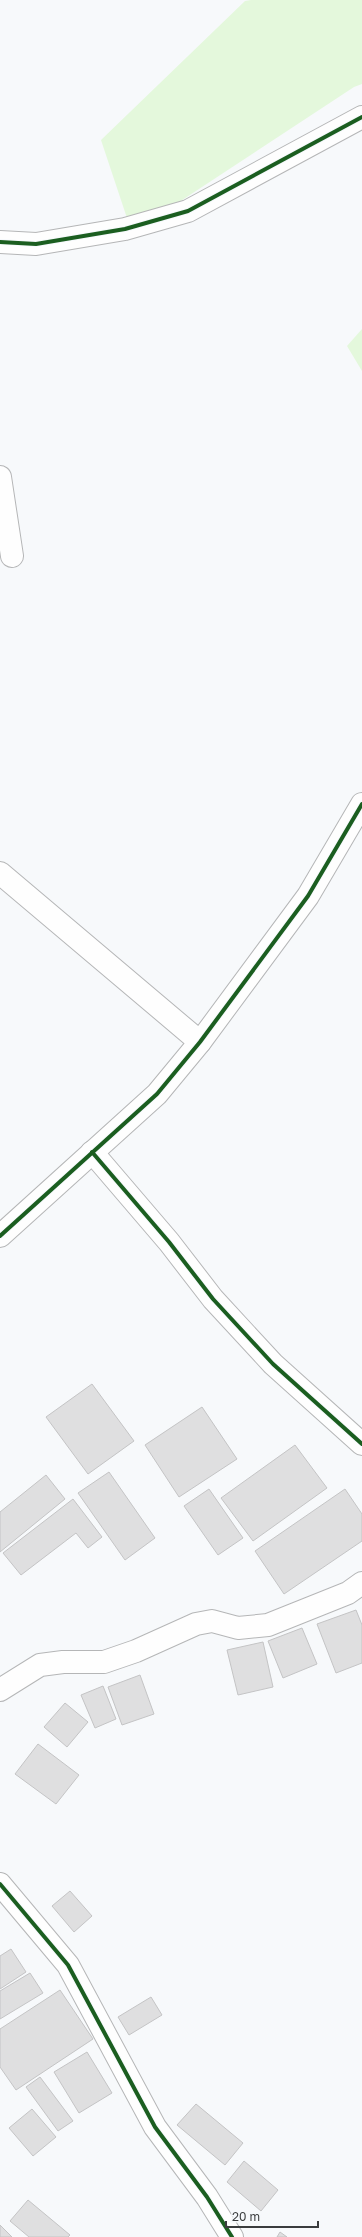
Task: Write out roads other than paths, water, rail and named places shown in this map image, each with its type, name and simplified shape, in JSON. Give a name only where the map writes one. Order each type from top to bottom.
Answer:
[{"type":"street","points":[[0,242],[36,244],[125,229],[188,211],[362,117]]},
{"type":"street","points":[[0,477],[12,556]]},
{"type":"street","points":[[0,1236],[157,1094],[200,1042],[308,896],[362,804]]},
{"type":"street","points":[[0,873],[200,1042]]},
{"type":"street","points":[[92,1152],[169,1242],[218,1304],[273,1364],[362,1444]]},
{"type":"street","points":[[0,1690],[40,1665],[63,1662],[104,1662],[136,1651],[196,1624],[212,1621],[238,1628],[268,1625],[348,1593],[362,1583]]},
{"type":"street","points":[[0,1884],[68,1965],[155,2127],[207,2197],[232,2237]]}]
